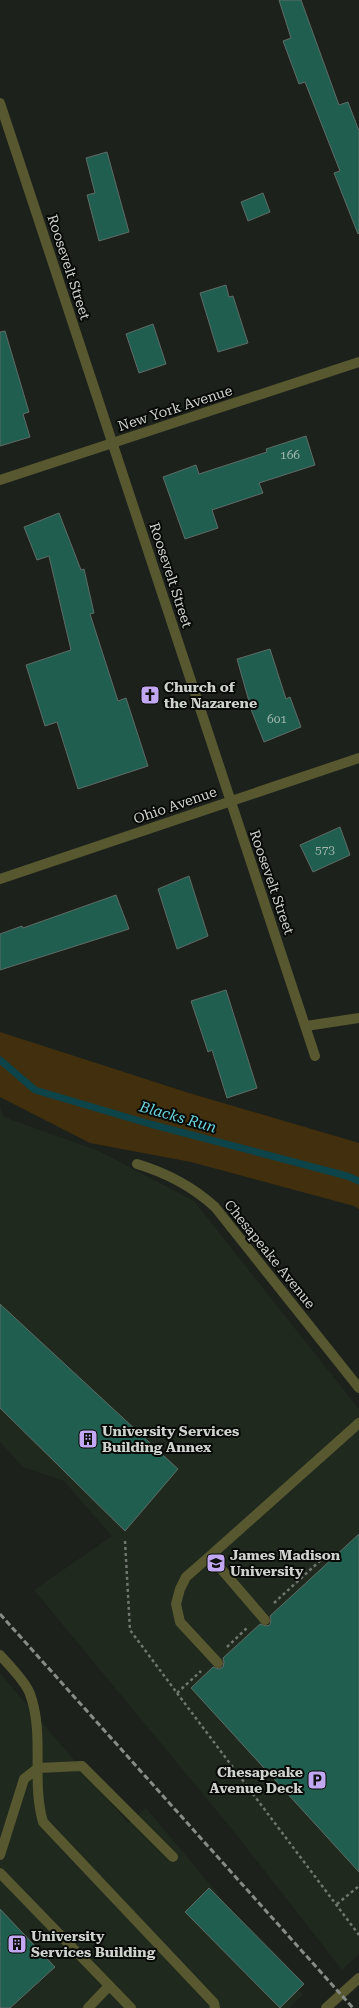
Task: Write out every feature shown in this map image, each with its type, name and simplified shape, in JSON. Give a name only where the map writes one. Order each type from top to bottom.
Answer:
[{"type":"street","name":"Roosevelt Street","points":[[0,103],[315,1056]]},
{"type":"street","name":"New York Avenue","points":[[0,480],[359,362]]},
{"type":"street","name":"Ohio Avenue","points":[[0,879],[230,800],[359,758]]},
{"type":"street","points":[[306,1026],[359,1018]]},
{"type":"street","name":"Chesapeake Avenue","points":[[137,1164],[154,1169],[187,1184],[215,1207],[359,1388]]},
{"type":"street","points":[[218,1662],[180,1622],[176,1604],[180,1589],[186,1577],[359,1423]]},
{"type":"street","points":[[210,1556],[265,1620]]},
{"type":"street","points":[[0,1655],[30,1693],[37,1729],[38,1805],[43,1822],[214,2003],[215,2008]]},
{"type":"street","points":[[0,1856],[24,1779],[38,1768],[82,1766],[173,1857]]},
{"type":"street","points":[[0,1873],[131,2008]]},
{"type":"street","points":[[326,2008],[359,1978]]},
{"type":"street","points":[[88,2008],[110,1986]]},
{"type":"path","points":[[177,1693],[359,1935]]},
{"type":"path","points":[[337,1904],[359,1886]]},
{"type":"shaded area","points":[[0,1032],[189,1093],[359,1143],[359,1209],[354,1206],[191,1162],[90,1143],[0,1097]]},
{"type":"shaded area","name":"James Madison University","points":[[0,1107],[4,1117],[99,1151],[194,1201],[359,1409],[359,1954],[342,1970],[235,1833],[34,1590],[112,1536],[64,1481],[23,1467],[0,1442]]},
{"type":"shaded area","points":[[0,1673],[128,1823],[146,1808],[303,1995],[289,2008],[0,2008]]},
{"type":"building","points":[[279,0],[301,0],[339,105],[348,102],[359,131],[358,234],[334,173],[340,171],[305,82],[299,84],[283,41],[291,38]]},
{"type":"building","points":[[107,152],[129,232],[99,241],[87,195],[95,193],[86,158]]},
{"type":"building","points":[[263,193],[270,212],[248,221],[241,202]]},
{"type":"building","points":[[226,285],[229,297],[233,296],[248,343],[218,352],[200,293]]},
{"type":"building","points":[[153,324],[166,364],[139,373],[126,334]]},
{"type":"building","points":[[5,331],[29,412],[23,414],[30,437],[0,446],[0,332]]},
{"type":"building","points":[[306,436],[315,465],[259,483],[263,493],[212,510],[218,528],[185,539],[163,477],[196,465],[199,474],[267,452],[266,449]]},
{"type":"building","points":[[59,513],[81,570],[84,569],[94,613],[90,614],[118,701],[126,698],[148,766],[78,789],[57,722],[45,726],[26,665],[71,650],[49,556],[37,560],[24,527]]},
{"type":"building","points":[[270,649],[286,699],[290,697],[301,727],[264,742],[252,712],[237,659]]},
{"type":"building","points":[[340,827],[350,855],[313,872],[300,845]]},
{"type":"building","points":[[189,876],[208,936],[177,949],[158,889]]},
{"type":"building","points":[[116,895],[129,929],[0,970],[0,934],[22,926],[23,928]]},
{"type":"building","points":[[226,990],[257,1088],[227,1098],[212,1050],[208,1052],[191,1001]]},
{"type":"building","name":"University Services Building Annex","points":[[0,1304],[178,1469],[125,1531],[0,1408]]},
{"type":"building","name":"Chesapeake Avenue Deck","points":[[359,1534],[359,1872],[191,1688],[213,1667],[219,1669],[223,1667],[223,1658],[260,1624],[266,1626],[270,1625],[270,1616]]},
{"type":"building","points":[[209,1888],[304,1984],[280,2008],[185,1912]]},
{"type":"building","name":"University Services Building","points":[[0,1909],[55,1967],[10,2008],[0,2008]]},
{"type":"waterway","name":"Blacks Run","points":[[0,1060],[35,1090],[150,1124],[347,1176],[359,1181]]},
{"type":"railway","points":[[0,1614],[353,2008]]},
{"type":"place","name":"Church of the Nazarene","points":[[150,695]]},
{"type":"place","name":"University Services Building Annex","points":[[88,1439]]},
{"type":"place","name":"James Madison University","points":[[216,1563]]},
{"type":"place","name":"Chesapeake Avenue Deck","points":[[317,1780]]},
{"type":"place","name":"University Services Building","points":[[17,1944]]}]
